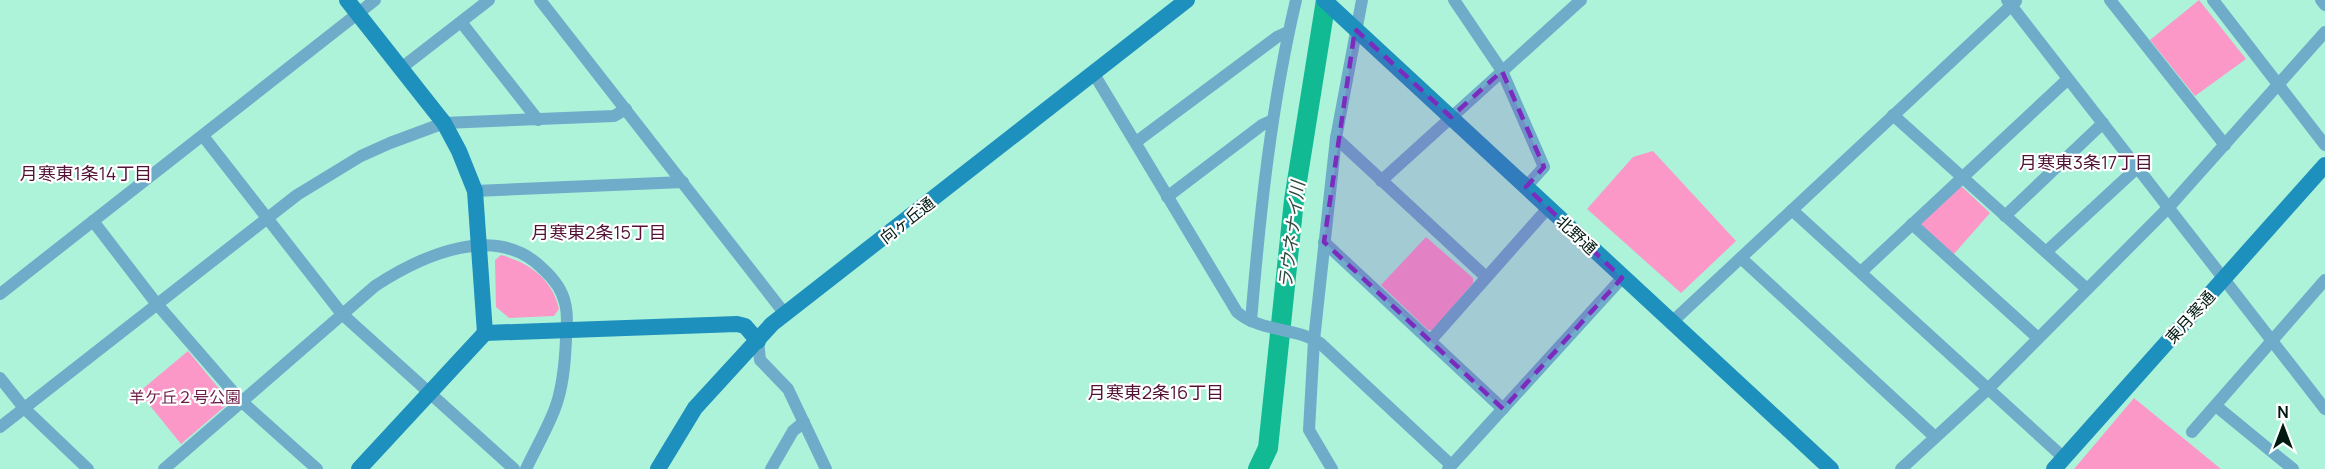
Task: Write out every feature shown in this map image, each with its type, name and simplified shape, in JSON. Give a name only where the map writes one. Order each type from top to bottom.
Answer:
[{"type":"street","points":[[346,0],[444,123],[459,151],[475,190],[485,333]]},
{"type":"street","points":[[0,294],[375,0]]},
{"type":"street","points":[[400,69],[489,0]]},
{"type":"street","points":[[540,0],[785,314]]},
{"type":"street","name":"向ヶ丘通","points":[[658,469],[695,408],[772,324],[1187,0]]},
{"type":"street","points":[[1251,321],[1261,202],[1288,32],[1296,0]]},
{"type":"street","name":"北野通","points":[[1324,0],[1831,469]]},
{"type":"street","points":[[1326,466],[1309,430],[1314,339],[1336,138],[1353,27],[1362,0]]},
{"type":"street","points":[[1454,0],[1502,71],[1544,167],[1526,187]]},
{"type":"street","points":[[1381,181],[1581,0]]},
{"type":"street","points":[[2110,0],[2225,145]]},
{"type":"street","points":[[2213,0],[2325,145]]},
{"type":"street","points":[[2321,0],[2325,5]]},
{"type":"street","points":[[1671,322],[2012,2],[2068,79],[2325,409]]},
{"type":"street","points":[[461,21],[538,120]]},
{"type":"street","points":[[1136,142],[1277,37],[1288,32]]},
{"type":"street","points":[[1901,469],[1988,389],[2169,207],[2325,32]]},
{"type":"street","points":[[1094,74],[1237,312],[1251,321],[1314,339],[1450,467],[1622,278]]},
{"type":"street","points":[[1861,272],[2068,79]]},
{"type":"street","points":[[0,427],[297,195],[361,156],[390,142],[444,123],[614,116],[626,109]]},
{"type":"street","points":[[1893,115],[2087,289]]},
{"type":"street","points":[[1167,197],[1262,125],[1273,120]]},
{"type":"street","points":[[2005,216],[2103,123]]},
{"type":"street","points":[[203,136],[342,314],[514,469]]},
{"type":"street","points":[[1336,138],[1486,277]]},
{"type":"street","name":"東月寒通","points":[[2059,464],[2325,165]]},
{"type":"street","points":[[2046,252],[2138,167]]},
{"type":"street","points":[[475,190],[683,182]]},
{"type":"street","points":[[1431,340],[1548,208]]},
{"type":"street","points":[[1792,210],[1988,389],[2059,464]]},
{"type":"street","points":[[93,221],[156,303],[241,401],[317,469]]},
{"type":"street","points":[[1912,224],[2038,338]]},
{"type":"street","points":[[1324,242],[1503,409]]},
{"type":"street","points":[[164,469],[375,286],[407,266],[442,252],[480,246],[516,251],[539,265],[560,290],[566,304],[565,368],[555,410],[526,469]]},
{"type":"street","points":[[1741,258],[1935,437]]},
{"type":"street","points":[[2192,432],[2325,280]]},
{"type":"street","points":[[359,469],[485,333],[736,324],[745,326],[758,341],[760,360],[788,389],[826,469]]},
{"type":"street","points":[[0,378],[24,408],[88,469]]},
{"type":"street","points":[[2216,406],[2293,469]]},
{"type":"street","points":[[771,469],[793,431],[804,422]]},
{"type":"highlighted area","points":[[1355,29],[1451,117],[1502,71],[1544,167],[1526,187],[1622,278],[1503,409],[1324,242]]},
{"type":"green space","points":[[2199,0],[2246,59],[2195,96],[2150,40]]},
{"type":"green space","points":[[1653,151],[1736,241],[1681,293],[1587,209],[1633,157]]},
{"type":"green space","points":[[1960,185],[1990,213],[1953,255],[1918,224]]},
{"type":"green space","points":[[1426,237],[1473,278],[1473,283],[1433,330],[1428,330],[1381,285]]},
{"type":"green space","points":[[501,255],[530,268],[545,281],[556,298],[559,309],[554,316],[509,318],[496,307],[495,260]]},
{"type":"green space","name":"羊ケ丘２号公園","points":[[188,351],[230,402],[181,444],[139,392]]},
{"type":"green space","points":[[2134,398],[2221,469],[2074,469]]},
{"type":"waterway","name":"ラウネナイ川","points":[[1258,469],[1268,448],[1294,200],[1326,0]]},
{"type":"district","name":"月寒東3条17丁目","points":[[2086,162]]},
{"type":"district","name":"月寒東1条14丁目","points":[[86,173]]},
{"type":"district","name":"月寒東2条15丁目","points":[[599,232]]},
{"type":"district","name":"月寒東2条16丁目","points":[[1156,392]]}]
